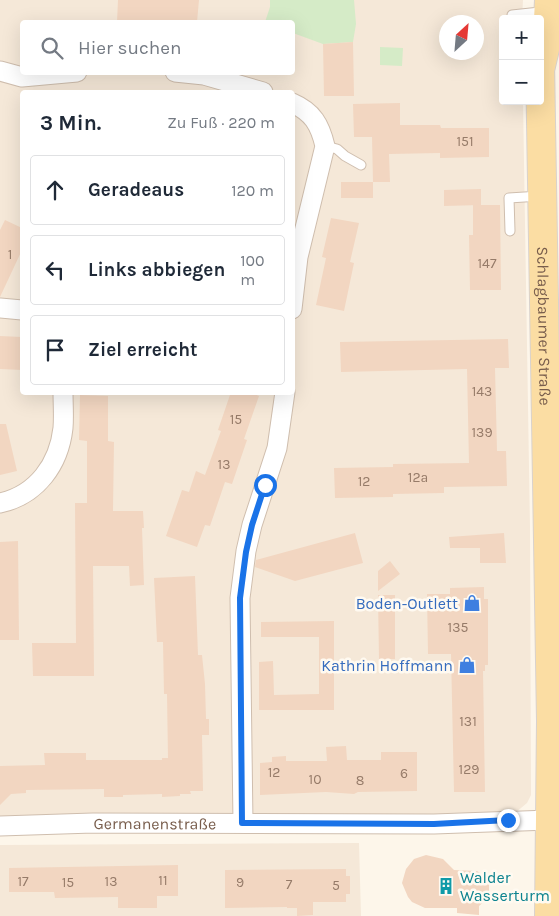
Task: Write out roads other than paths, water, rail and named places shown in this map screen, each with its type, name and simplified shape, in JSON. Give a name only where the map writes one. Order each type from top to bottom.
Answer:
[{"type":"main road","name":"Schlagbaumer Straße","points":[[537,60],[543,196],[554,683],[549,820],[549,916]]},
{"type":"street","points":[[0,71],[25,84],[64,75]]},
{"type":"street","points":[[204,75],[256,90]]},
{"type":"street","points":[[295,104],[315,118],[325,146],[298,257],[295,283]]},
{"type":"street","points":[[0,308],[20,310]]},
{"type":"street","points":[[0,503],[22,495],[44,478],[58,452],[63,427],[63,395]]},
{"type":"street","points":[[242,823],[240,649],[241,590],[244,559],[252,525],[277,448],[285,395]]},
{"type":"street","name":"Germanenstraße","points":[[0,826],[93,823],[434,824],[549,820]]},
{"type":"lane","points":[[325,146],[337,149],[361,165]]},
{"type":"lane","points":[[510,231],[509,198],[543,196]]},
{"type":"place","name":"Boden-Outlett","points":[[472,603]]},
{"type":"place","name":"Kathrin Hoffmann","points":[[467,665]]},
{"type":"place","name":"Walder Wasserturm","points":[[446,886]]}]
